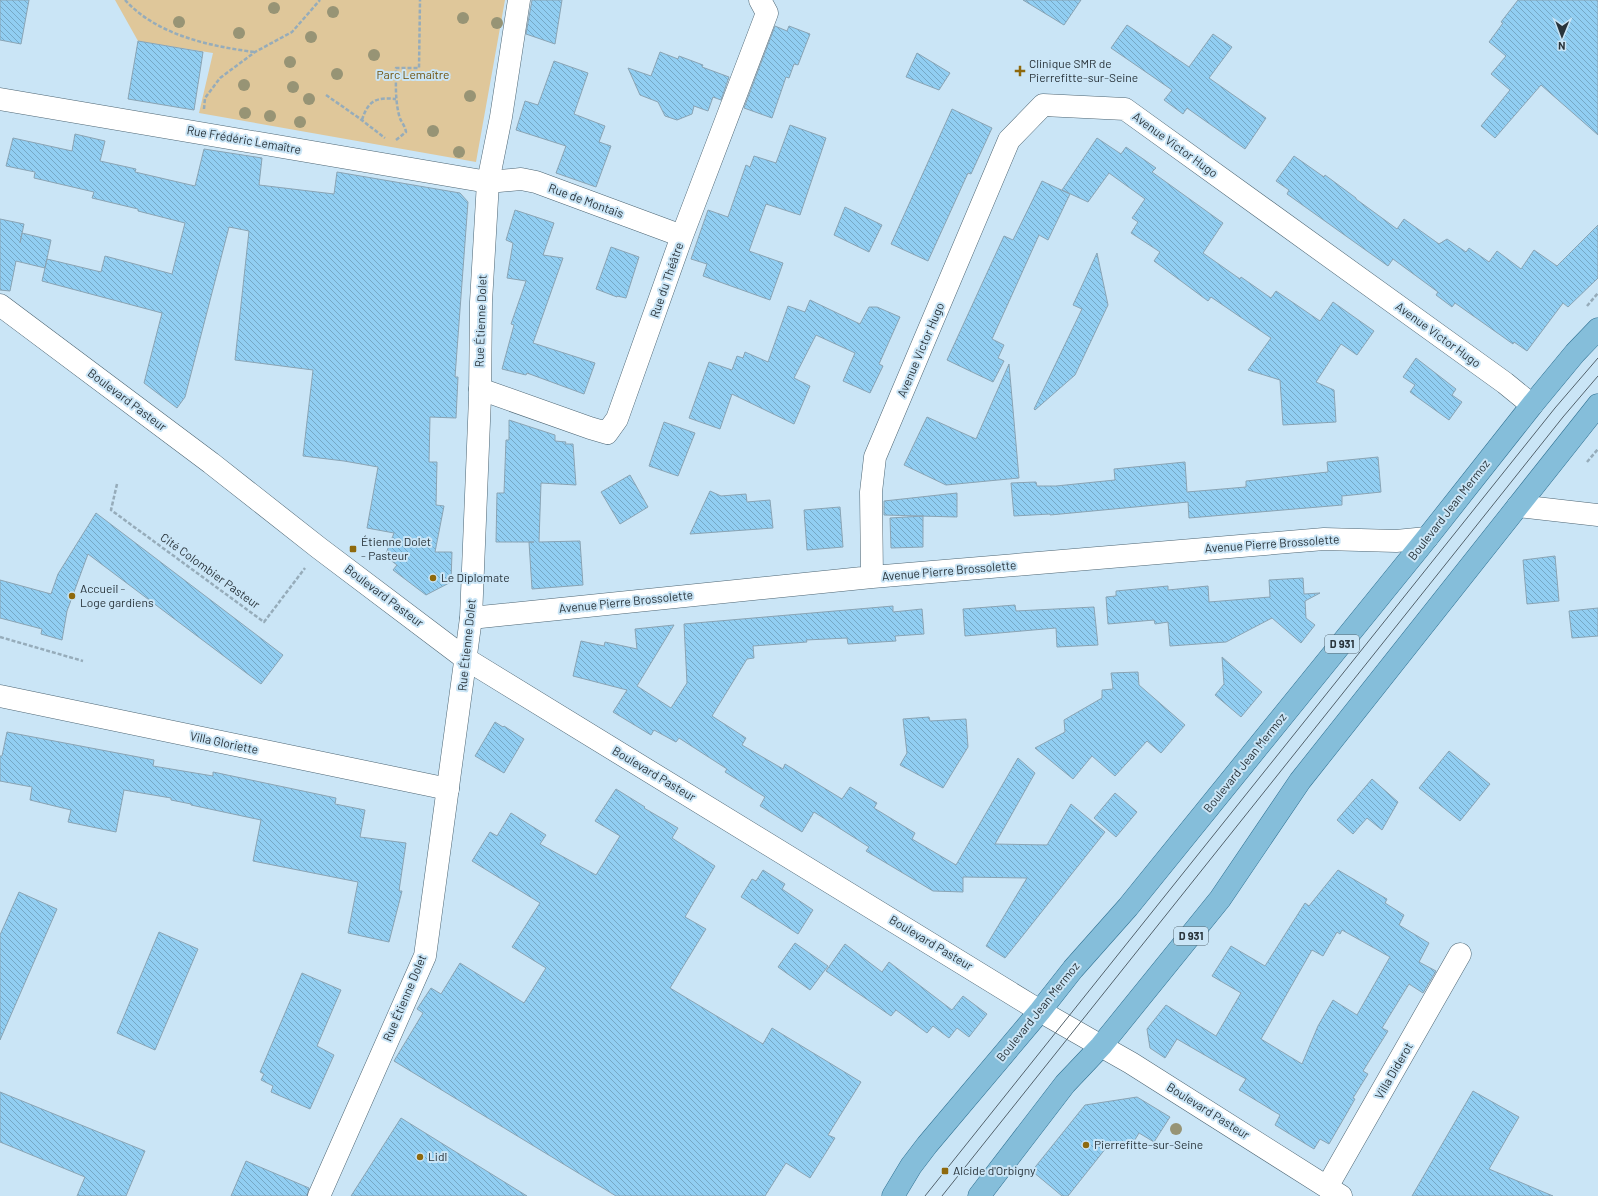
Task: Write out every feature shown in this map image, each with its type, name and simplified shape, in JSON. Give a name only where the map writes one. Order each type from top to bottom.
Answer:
[{"type":"main road","name":"Boulevard Jean Mermoz","points":[[893,1196],[911,1166],[927,1145],[1040,1011],[1073,969],[1133,901],[1427,538],[1532,405],[1575,353],[1598,329]]},
{"type":"main road","name":"D 931","points":[[979,1196],[1065,1084],[1101,1046],[1220,899],[1300,781],[1598,405]]},
{"type":"street","name":"Rue Étienne Dolet","points":[[319,1196],[425,956],[471,618],[480,389],[481,302],[488,182],[501,117],[519,0]]},
{"type":"street","name":"Rue du Théâtre","points":[[480,389],[607,433],[618,419],[682,236],[767,13],[760,0]]},
{"type":"street","name":"Rue Frédéric Lemaître","points":[[0,99],[488,182]]},
{"type":"street","name":"Avenue Victor Hugo","points":[[872,577],[871,492],[875,457],[1009,140],[1043,105],[1125,109],[1498,378],[1532,405]]},
{"type":"street","name":"Rue de Montais","points":[[488,182],[521,179],[536,182],[682,236]]},
{"type":"street","name":"Boulevard Pasteur","points":[[0,305],[211,462],[319,548],[466,659],[1040,1011],[1131,1063],[1334,1192]]},
{"type":"street","points":[[1518,506],[1598,515]]},
{"type":"street","name":"Avenue Pierre Brossolette","points":[[471,618],[872,577],[1324,539],[1396,541],[1427,538]]},
{"type":"street","name":"Villa Gloriette","points":[[0,696],[448,789]]},
{"type":"street","name":"Villa Diderot","points":[[1334,1192],[1460,954]]},
{"type":"path","points":[[125,0],[146,19],[165,29],[217,47],[254,52]]},
{"type":"path","points":[[198,132],[205,98],[220,78],[254,52],[292,32],[320,0]]},
{"type":"path","points":[[392,141],[406,132],[405,127],[400,121],[396,99],[396,68],[419,68],[420,0]]},
{"type":"path","points":[[326,95],[362,120],[387,140]]},
{"type":"path","points":[[362,120],[368,106],[374,101],[383,98],[396,99]]},
{"type":"path","name":"Cité Colombier Pasteur","points":[[117,484],[111,510],[264,622],[319,548]]},
{"type":"path","points":[[0,638],[82,660]]},
{"type":"green space","name":"Parc Lemaître","points":[[115,0],[505,0],[476,162],[199,113],[213,53],[138,41]]},
{"type":"building","points":[[0,0],[29,0],[21,44],[0,40]]},
{"type":"building","points":[[532,0],[562,0],[555,44],[526,34]]},
{"type":"building","points":[[1023,0],[1081,0],[1064,25]]},
{"type":"building","points":[[1518,0],[1598,0],[1598,135],[1541,85],[1495,138],[1481,126],[1510,90],[1491,74],[1506,56],[1489,42],[1503,23],[1501,22]]},
{"type":"building","points":[[1127,25],[1189,67],[1213,34],[1232,47],[1209,78],[1266,118],[1245,149],[1187,108],[1183,114],[1164,100],[1172,90],[1111,48]]},
{"type":"building","points":[[775,26],[787,31],[789,26],[810,34],[798,65],[794,64],[789,78],[786,77],[772,118],[744,108]]},
{"type":"building","points":[[138,41],[203,52],[194,110],[128,99]]},
{"type":"building","points":[[660,52],[678,59],[679,56],[703,65],[702,67],[729,77],[721,100],[713,97],[708,111],[694,106],[692,114],[677,120],[665,116],[658,102],[640,95],[628,68],[651,76]]},
{"type":"building","points":[[917,53],[950,73],[939,90],[906,77]]},
{"type":"building","points":[[554,61],[588,73],[574,114],[605,126],[599,142],[611,146],[596,187],[556,173],[566,146],[516,130],[525,101],[538,105]]},
{"type":"building","points":[[952,109],[992,128],[971,174],[968,173],[928,261],[891,244]]},
{"type":"building","points":[[790,125],[826,138],[800,215],[766,204],[749,251],[783,263],[770,300],[703,276],[707,264],[691,259],[708,210],[728,217],[746,165],[750,167],[754,156],[776,163]]},
{"type":"building","points":[[75,134],[105,141],[100,161],[136,169],[135,172],[195,186],[204,149],[262,158],[259,185],[334,194],[337,172],[460,193],[468,202],[455,377],[458,377],[456,418],[430,417],[429,462],[437,462],[436,505],[444,506],[435,552],[452,552],[451,582],[426,595],[393,570],[397,565],[385,556],[394,533],[367,528],[378,467],[303,456],[313,370],[235,360],[249,231],[229,227],[185,397],[177,408],[144,383],[162,313],[42,281],[47,259],[101,272],[105,256],[172,274],[185,223],[138,211],[138,209],[92,198],[94,192],[34,178],[35,172],[6,166],[13,138],[72,151]]},
{"type":"building","points":[[1097,138],[1121,154],[1126,147],[1156,168],[1152,172],[1223,223],[1203,253],[1240,279],[1241,277],[1271,298],[1276,291],[1320,321],[1333,302],[1374,331],[1357,355],[1341,344],[1316,382],[1334,390],[1336,422],[1283,425],[1280,380],[1248,370],[1271,338],[1211,297],[1208,301],[1154,261],[1160,252],[1131,233],[1138,222],[1132,218],[1145,199],[1109,173],[1088,202],[1062,190]]},
{"type":"building","points":[[1294,156],[1324,177],[1325,175],[1397,229],[1404,219],[1439,244],[1447,239],[1466,252],[1469,248],[1489,262],[1497,251],[1521,269],[1534,250],[1557,266],[1598,225],[1598,278],[1568,307],[1563,303],[1527,351],[1514,342],[1513,344],[1455,303],[1452,307],[1436,295],[1438,292],[1393,259],[1388,266],[1287,194],[1289,190],[1276,181]]},
{"type":"building","points":[[1042,181],[1070,194],[1048,240],[1039,235],[992,339],[1004,345],[998,358],[1004,361],[993,382],[947,360],[1004,236],[1013,240]]},
{"type":"building","points":[[845,207],[882,225],[869,252],[834,235]]},
{"type":"building","points":[[515,210],[554,223],[543,255],[563,258],[533,343],[595,363],[584,394],[527,373],[526,375],[502,369],[514,325],[511,324],[526,281],[507,278],[513,243],[506,240]]},
{"type":"building","points":[[0,219],[24,224],[22,233],[51,240],[45,268],[16,261],[10,291],[0,290]]},
{"type":"building","points":[[611,247],[639,257],[626,298],[617,297],[596,289]]},
{"type":"building","points":[[1097,253],[1108,305],[1075,375],[1035,410],[1034,409],[1082,309],[1073,305]]},
{"type":"building","points":[[810,300],[860,324],[869,307],[877,307],[900,317],[879,364],[883,366],[870,393],[843,381],[855,353],[816,335],[794,378],[810,386],[794,424],[732,394],[720,429],[689,418],[709,362],[732,370],[737,356],[743,358],[745,352],[768,362],[788,306],[805,312]]},
{"type":"building","points":[[1416,358],[1456,389],[1452,395],[1462,402],[1449,420],[1410,392],[1415,385],[1403,377]]},
{"type":"building","points":[[1009,364],[1019,478],[946,485],[904,465],[927,417],[976,439]]},
{"type":"building","points":[[509,420],[555,435],[555,441],[566,442],[565,444],[573,444],[576,485],[541,483],[539,542],[580,541],[583,585],[532,589],[529,542],[496,542],[497,493],[504,493],[506,440],[509,440]]},
{"type":"building","points":[[664,422],[695,433],[678,476],[649,466]]},
{"type":"building","points":[[1378,457],[1381,492],[1342,496],[1342,505],[1189,518],[1188,502],[1050,515],[1014,516],[1011,483],[1036,482],[1037,486],[1056,486],[1115,480],[1114,469],[1185,462],[1187,492],[1246,487],[1246,481],[1328,472],[1327,462]]},
{"type":"building","points":[[630,475],[648,507],[620,524],[601,492]]},
{"type":"building","points":[[710,491],[721,496],[746,494],[747,502],[770,500],[773,528],[690,534]]},
{"type":"building","points":[[957,493],[957,517],[884,515],[884,501]]},
{"type":"building","points":[[840,507],[843,547],[807,550],[804,510]]},
{"type":"building","points":[[96,513],[283,655],[261,684],[88,554],[67,611],[62,640],[41,634],[42,629],[0,618],[0,580],[51,594],[58,574]]},
{"type":"building","points":[[923,516],[923,547],[891,548],[890,518]]},
{"type":"building","points":[[1555,556],[1559,601],[1527,604],[1523,560]]},
{"type":"building","points":[[1303,578],[1304,594],[1320,593],[1305,601],[1306,618],[1315,625],[1301,643],[1272,618],[1226,642],[1170,646],[1168,622],[1155,624],[1154,620],[1108,624],[1106,597],[1116,596],[1116,591],[1168,586],[1168,590],[1208,586],[1209,602],[1270,597],[1269,580]]},
{"type":"building","points":[[1015,605],[1016,611],[1094,607],[1098,645],[1057,647],[1056,628],[965,636],[963,609]]},
{"type":"building","points":[[893,606],[893,612],[922,609],[924,634],[895,636],[896,641],[848,644],[847,638],[806,640],[807,642],[753,646],[754,658],[747,659],[712,716],[746,738],[742,745],[783,769],[785,764],[842,799],[850,787],[877,803],[874,808],[915,833],[912,839],[956,865],[1018,758],[1035,773],[995,844],[1047,845],[1071,804],[1105,832],[1005,958],[986,946],[1027,878],[963,877],[963,892],[933,891],[866,851],[869,847],[814,812],[802,832],[760,806],[765,797],[725,772],[727,769],[679,738],[676,742],[654,730],[651,735],[613,712],[627,690],[573,676],[581,641],[604,646],[605,642],[637,649],[635,629],[674,625],[637,686],[671,708],[687,683],[684,624]]},
{"type":"building","points":[[1598,608],[1598,636],[1572,638],[1569,611]]},
{"type":"building","points":[[1222,657],[1262,692],[1241,717],[1215,695],[1224,684]]},
{"type":"building","points":[[1138,672],[1139,685],[1185,725],[1161,753],[1147,741],[1115,776],[1092,756],[1073,779],[1035,748],[1065,732],[1064,720],[1102,698],[1102,690],[1113,689],[1111,673]]},
{"type":"building","points":[[929,717],[930,721],[966,719],[968,747],[943,788],[900,765],[907,753],[903,719]]},
{"type":"building","points":[[495,722],[524,739],[504,773],[475,756]]},
{"type":"building","points":[[7,732],[154,760],[153,766],[213,776],[213,772],[336,798],[335,804],[365,810],[360,837],[406,843],[399,891],[402,891],[389,942],[348,933],[358,882],[253,861],[261,820],[191,805],[171,800],[171,798],[124,790],[116,832],[68,822],[71,810],[30,800],[32,787],[0,781],[0,756],[2,756]]},
{"type":"building","points":[[1449,751],[1490,784],[1460,821],[1419,788]]},
{"type":"building","points":[[1372,779],[1398,802],[1382,830],[1367,818],[1353,834],[1337,820]]},
{"type":"building","points":[[616,789],[678,828],[672,838],[715,866],[685,917],[706,929],[670,988],[763,1044],[772,1028],[861,1082],[828,1135],[835,1138],[810,1178],[786,1163],[765,1196],[616,1196],[394,1061],[423,1013],[417,1009],[431,988],[441,994],[460,963],[524,1003],[546,968],[512,947],[540,903],[472,861],[490,832],[497,836],[511,813],[546,835],[540,844],[596,875],[620,836],[595,821]]},
{"type":"building","points":[[1115,793],[1137,812],[1116,837],[1094,818]]},
{"type":"building","points":[[763,870],[785,884],[782,889],[813,910],[798,934],[741,897],[752,879],[756,881]]},
{"type":"building","points":[[1338,870],[1387,899],[1385,903],[1404,915],[1399,925],[1429,943],[1419,962],[1436,971],[1423,993],[1409,984],[1382,1028],[1388,1031],[1363,1071],[1368,1074],[1353,1098],[1355,1099],[1329,1144],[1320,1139],[1314,1149],[1275,1125],[1280,1115],[1239,1090],[1246,1079],[1177,1039],[1165,1058],[1150,1048],[1147,1029],[1166,1005],[1216,1036],[1241,993],[1212,976],[1231,946],[1265,966],[1305,903],[1309,906]],"holes":[[[1342,930],[1390,957],[1357,1015],[1333,1000],[1318,1026],[1302,1064],[1261,1039],[1312,950],[1323,956],[1337,932],[1340,934]]]},
{"type":"building","points":[[19,892],[57,909],[0,1040],[0,935]]},
{"type":"building","points":[[159,932],[198,949],[155,1050],[117,1033]]},
{"type":"building","points":[[795,943],[828,966],[810,990],[778,967]]},
{"type":"building","points":[[845,944],[882,972],[889,962],[952,1010],[963,996],[987,1014],[969,1037],[957,1028],[949,1038],[933,1026],[927,1033],[896,1010],[891,1016],[826,971]]},
{"type":"building","points":[[302,973],[341,990],[317,1046],[334,1055],[310,1109],[271,1092],[273,1086],[261,1080],[264,1074],[260,1072]]},
{"type":"building","points":[[1473,1091],[1519,1117],[1489,1169],[1553,1196],[1412,1196]]},
{"type":"building","points":[[0,1092],[145,1151],[126,1196],[77,1196],[85,1177],[0,1142]]},
{"type":"building","name":"Pierrefitte-sur-Seine","points":[[1137,1097],[1170,1117],[1154,1142],[1139,1133],[1133,1143],[1106,1148],[1068,1196],[1062,1196],[1032,1171],[1085,1105]]},
{"type":"building","name":"Lidl","points":[[401,1118],[527,1196],[351,1196]]},
{"type":"building","points":[[246,1161],[309,1188],[307,1196],[231,1196]]},
{"type":"tram line","points":[[925,1196],[1555,408],[1598,358]]},
{"type":"tram line","points":[[942,1196],[1563,417],[1598,376]]},
{"type":"place","name":"Clinique SMR de Pierrefitte-sur-Seine","points":[[1020,71]]},
{"type":"place","name":"Étienne Dolet - Pasteur","points":[[353,549]]},
{"type":"place","name":"Le Diplomate","points":[[433,578]]},
{"type":"place","name":"Accueil - Loge gardiens","points":[[72,596]]},
{"type":"place","name":"Pierrefitte-sur-Seine","points":[[1086,1145]]},
{"type":"place","name":"Lidl","points":[[420,1157]]},
{"type":"place","name":"Alcide d'Orbigny","points":[[945,1171]]}]
